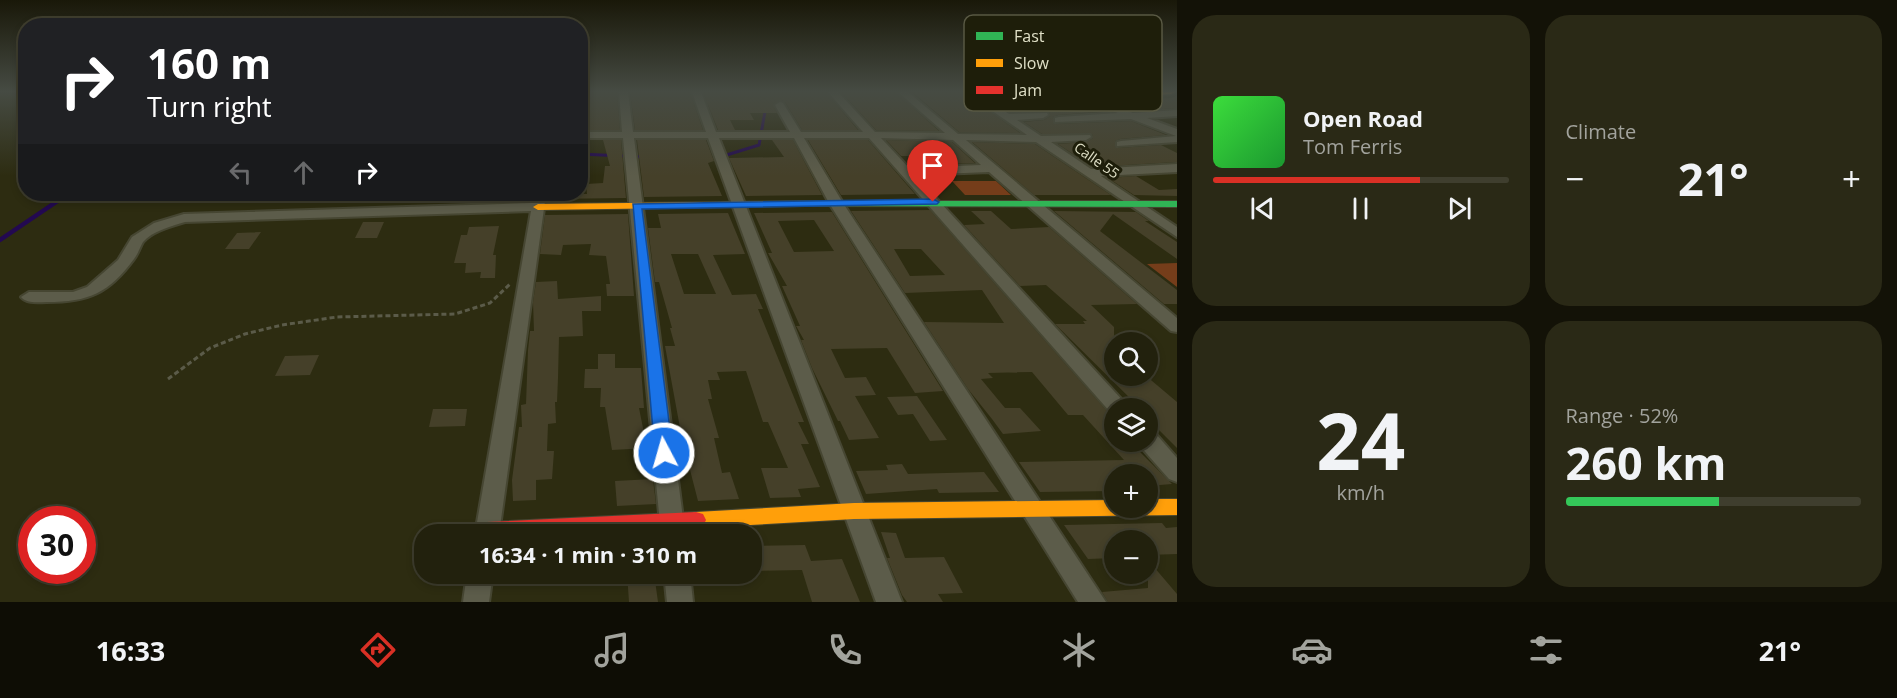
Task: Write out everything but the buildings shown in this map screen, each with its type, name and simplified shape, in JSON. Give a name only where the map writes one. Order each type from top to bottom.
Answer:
[{"type":"street","points":[[627,120],[672,524]]},
{"type":"street","points":[[706,120],[889,602]]},
{"type":"street","points":[[788,120],[836,203],[1093,602]]},
{"type":"street","points":[[859,120],[1109,398]]},
{"type":"street","points":[[936,120],[1177,327]]},
{"type":"street","name":"Calle 55","points":[[1014,120],[1177,233]]},
{"type":"street","points":[[1143,120],[1177,133]]},
{"type":"street","points":[[588,135],[769,136],[796,134],[1042,139],[1086,137]]},
{"type":"street","points":[[1121,144],[1177,139]]},
{"type":"street","points":[[906,172],[992,168]]},
{"type":"street","points":[[1090,173],[1177,168]]},
{"type":"street","points":[[29,297],[87,294],[114,274],[128,259],[134,252],[137,240],[159,226],[184,218],[519,201]]},
{"type":"street","points":[[488,524],[539,201]]},
{"type":"street","points":[[555,201],[637,206],[933,202],[1177,204]]},
{"type":"street","points":[[1158,451],[1177,473]]},
{"type":"street","points":[[706,524],[854,511],[1177,507]]},
{"type":"street","points":[[476,602],[478,584]]},
{"type":"street","points":[[678,584],[680,602]]},
{"type":"path","points":[[168,379],[216,345],[257,332],[310,321],[350,316],[432,315],[467,312],[489,304],[508,285],[527,275]]},
{"type":"shaded area","points":[[952,181],[996,181],[1011,195],[965,195]]},
{"type":"shaded area","points":[[1177,263],[1177,287],[1147,264]]},
{"type":"waterway","points":[[720,157],[759,145],[763,120]]},
{"type":"waterway","points":[[588,154],[645,157]]},
{"type":"waterway","points":[[0,240],[58,201]]},
{"type":"traffic: fast","points":[[802,204],[1177,204]]},
{"type":"traffic: slow","points":[[538,207],[802,204]]},
{"type":"traffic: slow","points":[[696,520],[854,511],[1177,507]]},
{"type":"traffic: jam","points":[[620,524],[696,520]]},
{"type":"route","points":[[664,453],[637,206],[933,202]]}]
